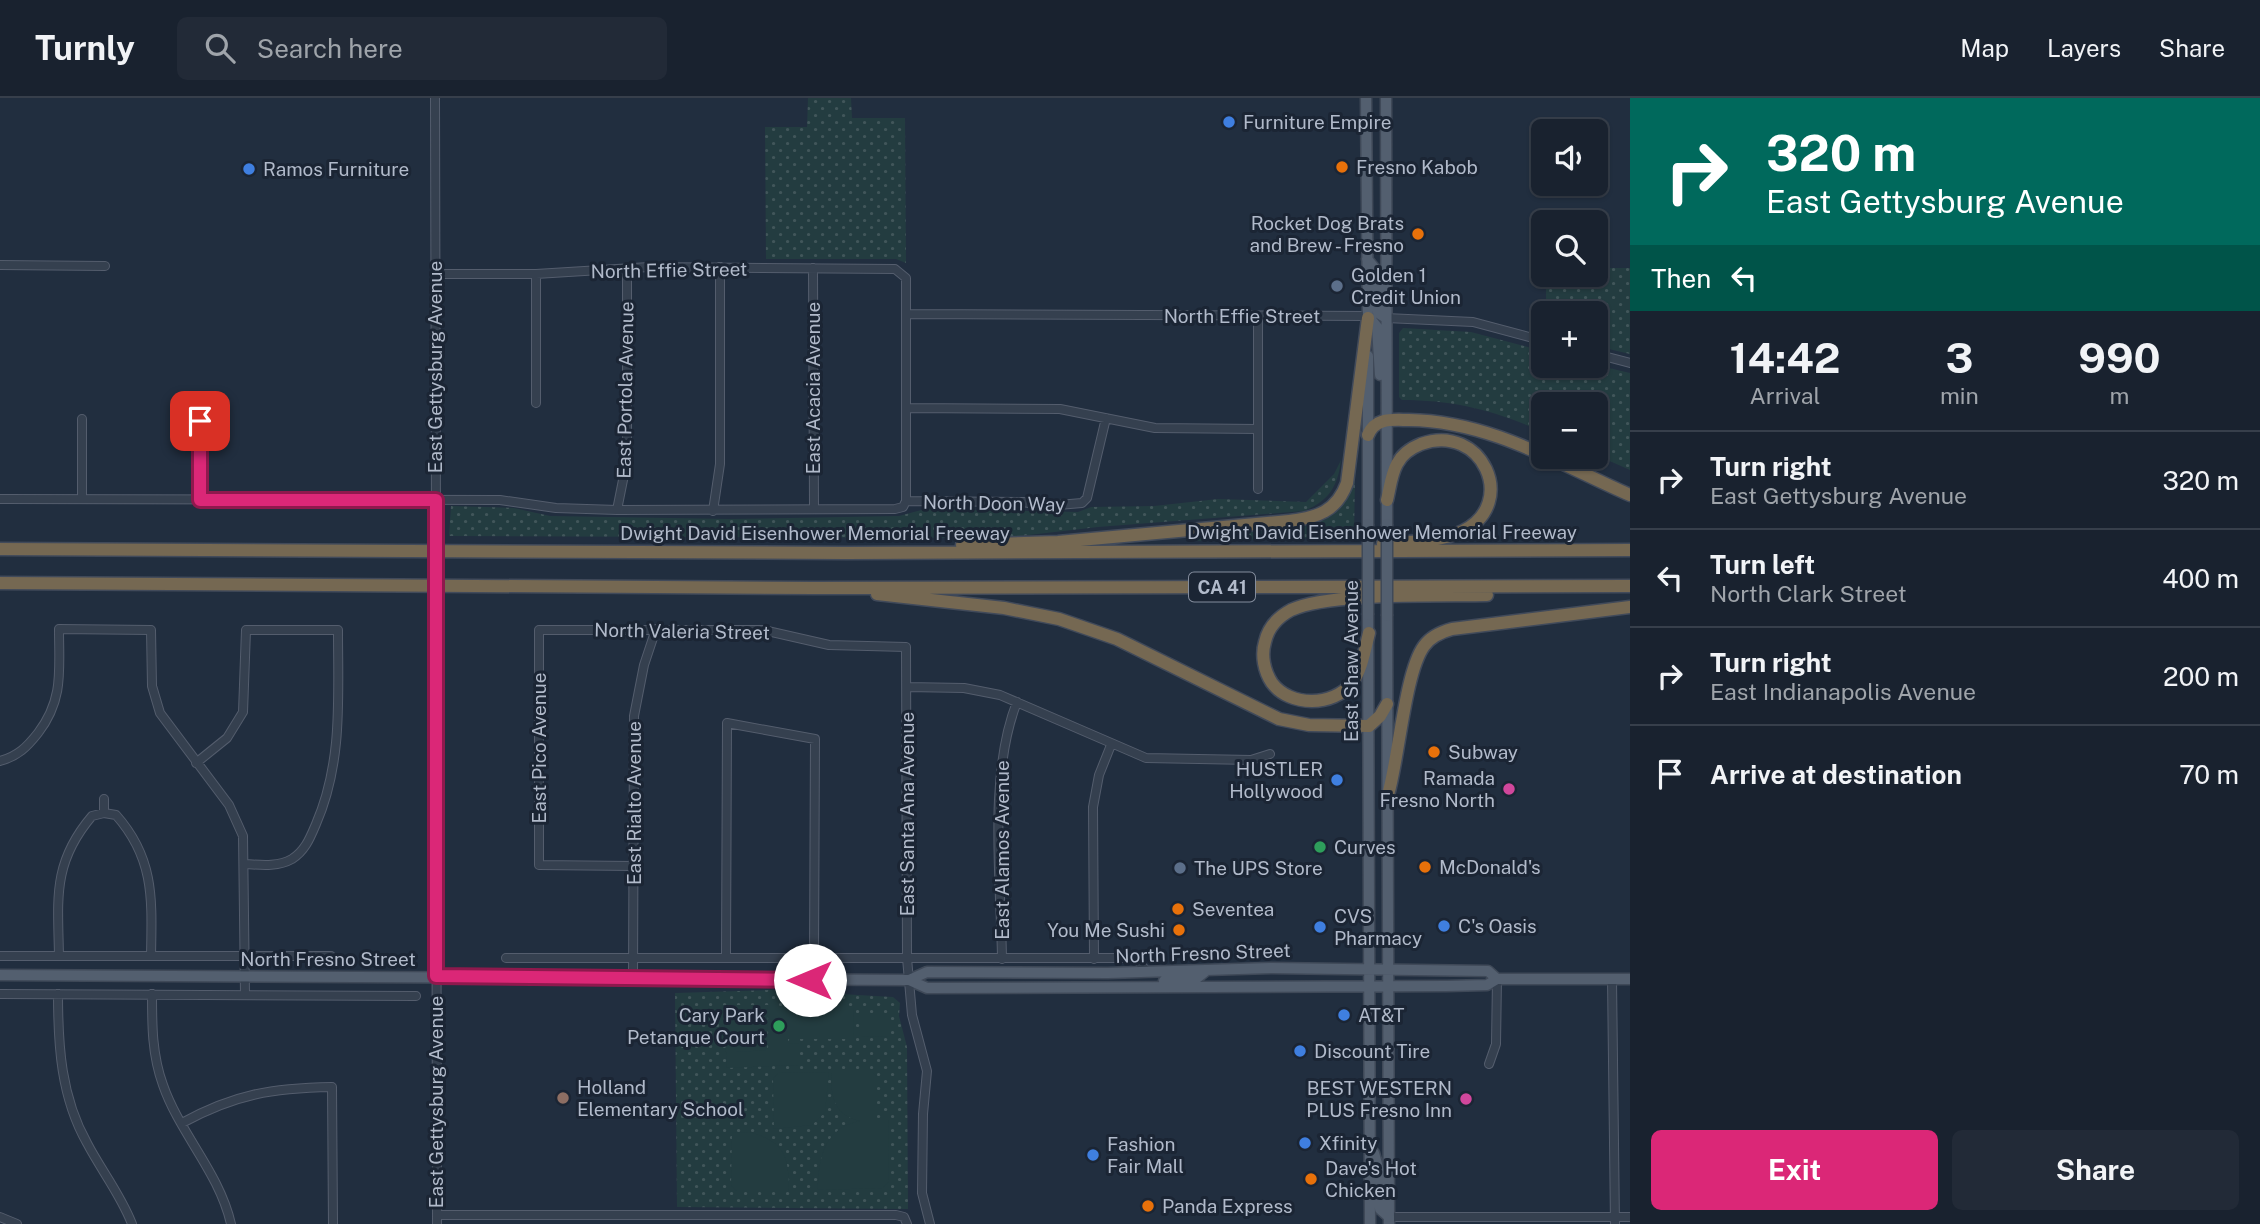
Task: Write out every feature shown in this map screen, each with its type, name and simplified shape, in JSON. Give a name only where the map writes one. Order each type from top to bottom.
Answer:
[{"type":"highway","points":[[846,553],[1068,541],[1317,517],[1339,500],[1347,483],[1367,317]]},
{"type":"highway","points":[[1368,435],[1374,425],[1387,420],[1439,421],[1482,429],[1630,495]]},
{"type":"highway","points":[[1152,553],[1377,545],[1449,536],[1469,527],[1482,514],[1490,493],[1488,474],[1481,459],[1468,447],[1453,441],[1429,442],[1407,451],[1397,463],[1387,500]]},
{"type":"highway","name":"Dwight David Eisenhower Memorial Freeway","points":[[0,548],[846,553],[1630,550]]},
{"type":"highway","name":"CA 41","points":[[0,583],[814,588],[1630,587]]},
{"type":"highway","points":[[1369,633],[1355,677],[1348,687],[1333,696],[1295,700],[1282,692],[1269,676],[1263,650],[1267,635],[1282,615],[1304,606],[1345,600],[1630,587]]},
{"type":"highway","points":[[814,588],[1004,608],[1059,619],[1117,639],[1279,719],[1309,725],[1369,726],[1380,716],[1387,704]]},
{"type":"highway","points":[[1388,795],[1397,764],[1416,660],[1432,638],[1461,628],[1630,607]]},
{"type":"main road","name":"East Shaw Avenue","points":[[1366,98],[1370,1224]]},
{"type":"main road","name":"East Shaw Avenue","points":[[1386,98],[1390,970],[1386,1222]]},
{"type":"main road","points":[[1367,259],[1376,270],[1378,313],[1386,318]]},
{"type":"main road","points":[[1367,317],[1377,327],[1387,420]]},
{"type":"main road","points":[[1156,987],[1166,980],[1202,977],[1207,970]]},
{"type":"main road","name":"North Fresno Street","points":[[909,981],[927,972],[1207,970],[1488,971],[1497,979]]},
{"type":"main road","name":"North Fresno Street","points":[[0,975],[909,981],[927,988],[1487,985],[1497,979],[1630,979]]},
{"type":"main road","points":[[1370,1140],[1379,1171],[1380,1209],[1386,1222]]},
{"type":"main road","points":[[1370,1210],[1386,1222]]},
{"type":"street","name":"East Gettysburg Avenue","points":[[435,98],[437,1219]]},
{"type":"street","points":[[0,265],[105,267]]},
{"type":"street","name":"North Effie Street","points":[[435,274],[536,274],[720,267],[895,269],[902,272],[906,278],[906,314],[1367,317]]},
{"type":"street","points":[[713,511],[720,464],[720,267]]},
{"type":"street","name":"East Acacia Avenue","points":[[813,268],[814,509]]},
{"type":"street","name":"East Portola Avenue","points":[[617,510],[627,460],[627,270]]},
{"type":"street","points":[[536,274],[536,402]]},
{"type":"street","points":[[905,504],[906,314]]},
{"type":"street","points":[[1258,316],[1258,489]]},
{"type":"street","points":[[1386,318],[1473,322],[1531,338]]},
{"type":"street","points":[[1608,357],[1630,363]]},
{"type":"street","points":[[907,408],[1060,409],[1173,429],[1258,429]]},
{"type":"street","name":"North Doon Way","points":[[0,499],[500,500],[556,509],[713,511],[1023,502],[1046,506],[1082,503],[1087,498],[1106,418]]},
{"type":"street","points":[[82,419],[82,499]]},
{"type":"street","points":[[200,421],[200,500]]},
{"type":"street","points":[[0,761],[14,757],[26,748],[55,708],[59,690],[59,629],[151,630],[155,700],[168,727],[238,820],[245,864],[245,995]]},
{"type":"street","name":"East Rialto Avenue","points":[[633,979],[634,716],[643,666],[656,629]]},
{"type":"street","points":[[196,763],[228,738],[243,712],[246,630],[338,630],[338,740],[328,797],[309,842],[295,858],[272,865],[245,864]]},
{"type":"street","name":"North Valeria Street","points":[[540,630],[763,630],[829,645],[906,647]]},
{"type":"street","name":"East Pico Avenue","points":[[540,630],[539,865],[633,866]]},
{"type":"street","name":"East Santa Ana Avenue","points":[[906,647],[907,958],[912,1015],[927,1071],[923,1114],[922,1193],[923,1208],[930,1224]]},
{"type":"street","points":[[907,687],[981,690],[1017,702],[1132,754],[1160,760],[1251,760],[1270,754]]},
{"type":"street","name":"East Alamos Avenue","points":[[1002,959],[999,769],[1007,727],[1017,702]]},
{"type":"street","points":[[726,957],[727,723],[815,739],[814,957]]},
{"type":"street","points":[[1094,958],[1093,807],[1099,775],[1111,745]]},
{"type":"street","points":[[104,799],[104,813]]},
{"type":"street","points":[[59,956],[58,898],[67,851],[92,816],[104,813],[116,815],[129,830],[149,874],[151,956]]},
{"type":"street","name":"North Fresno Street","points":[[0,956],[331,956]]},
{"type":"street","points":[[506,958],[1136,958],[1147,972]]},
{"type":"street","points":[[1489,1064],[1496,1044],[1497,979]]},
{"type":"street","points":[[1612,979],[1615,1220]]},
{"type":"street","name":"North Fresno Street","points":[[0,994],[416,996]]},
{"type":"street","points":[[58,994],[60,1060],[72,1109],[85,1141],[132,1224]]},
{"type":"street","points":[[152,994],[156,1061],[163,1086],[221,1194],[231,1224]]},
{"type":"street","points":[[182,1123],[210,1108],[250,1093],[295,1087],[332,1087],[333,1224]]},
{"type":"street","points":[[437,1219],[896,1215],[906,1221]]},
{"type":"street","points":[[0,1217],[17,1224]]},
{"type":"street","points":[[1386,1222],[1615,1220],[1630,1217]]},
{"type":"green space","points":[[808,98],[851,98],[852,118],[905,118],[906,263],[896,259],[766,259],[765,127],[807,127]]},
{"type":"green space","points":[[1608,268],[1630,268],[1630,354],[1608,349],[1608,301],[1546,301],[1546,287],[1608,287]]},
{"type":"green space","points":[[1403,328],[1471,332],[1531,348],[1531,378],[1608,378],[1608,368],[1630,373],[1630,470],[1608,460],[1608,392],[1531,392],[1531,427],[1475,408],[1440,402],[1402,400],[1399,397],[1399,333]]},
{"type":"green space","points":[[1341,460],[1331,492],[1304,511],[1098,527],[1004,538],[449,536],[451,506],[514,508],[550,516],[729,519],[899,516],[925,509],[1078,512],[1091,507],[1154,506],[1218,499],[1306,502],[1334,474]]},
{"type":"green space","points":[[1355,479],[1354,537],[1190,541],[1190,535],[1307,526],[1325,520],[1344,504]]},
{"type":"green space","points":[[771,990],[893,997],[900,1003],[899,1016],[907,1047],[908,1209],[677,1207],[675,993]]},
{"type":"green space","points":[[723,1005],[768,1005],[767,1050],[736,1052],[770,1052],[770,1009],[854,1009],[853,1039],[788,1039],[788,1044],[799,1043],[799,1065],[727,1068]]},
{"type":"green space","points":[[861,1017],[888,1017],[888,1036],[861,1037]]},
{"type":"green space","points":[[829,1072],[825,1112],[812,1125],[774,1129],[773,1079],[778,1073]]},
{"type":"green space","points":[[831,1072],[872,1072],[877,1077],[877,1120],[888,1120],[889,1181],[883,1188],[818,1190],[822,1156],[831,1137],[848,1124],[860,1121],[839,1110],[833,1097]]},
{"type":"green space","points":[[750,1132],[771,1141],[783,1152],[788,1169],[789,1191],[737,1191],[731,1186],[732,1133]]},
{"type":"place","name":"Furniture Empire","points":[[1229,122]]},
{"type":"place","name":"Fresno Kabob","points":[[1342,167]]},
{"type":"place","name":"Ramos Furniture","points":[[249,169]]},
{"type":"place","name":"Rocket Dog Brats and Brew - Fresno","points":[[1418,234]]},
{"type":"place","name":"Golden 1 Credit Union","points":[[1337,286]]},
{"type":"place","name":"Subway","points":[[1434,752]]},
{"type":"place","name":"HUSTLER Hollywood","points":[[1337,780]]},
{"type":"place","name":"Ramada Fresno North","points":[[1509,789]]},
{"type":"place","name":"Curves","points":[[1320,847]]},
{"type":"place","name":"McDonald's","points":[[1425,867]]},
{"type":"place","name":"The UPS Store","points":[[1180,868]]},
{"type":"place","name":"Seventea","points":[[1178,909]]},
{"type":"place","name":"C's Oasis","points":[[1444,926]]},
{"type":"place","name":"CVS Pharmacy","points":[[1320,927]]},
{"type":"place","name":"You Me Sushi","points":[[1179,930]]},
{"type":"place","name":"AT&T","points":[[1344,1015]]},
{"type":"place","name":"Cary Park Petanque Court","points":[[779,1026]]},
{"type":"place","name":"Discount Tire","points":[[1300,1051]]},
{"type":"place","name":"Holland Elementary School","points":[[563,1098]]},
{"type":"place","name":"BEST WESTERN PLUS Fresno Inn","points":[[1466,1099]]},
{"type":"place","name":"Xfinity","points":[[1305,1143]]},
{"type":"place","name":"Fashion Fair Mall","points":[[1093,1155]]},
{"type":"place","name":"Dave's Hot Chicken","points":[[1311,1179]]},
{"type":"place","name":"Panda Express","points":[[1148,1206]]},
{"type":"route","points":[[200,421],[200,500],[436,500],[436,976],[810,980]]}]
